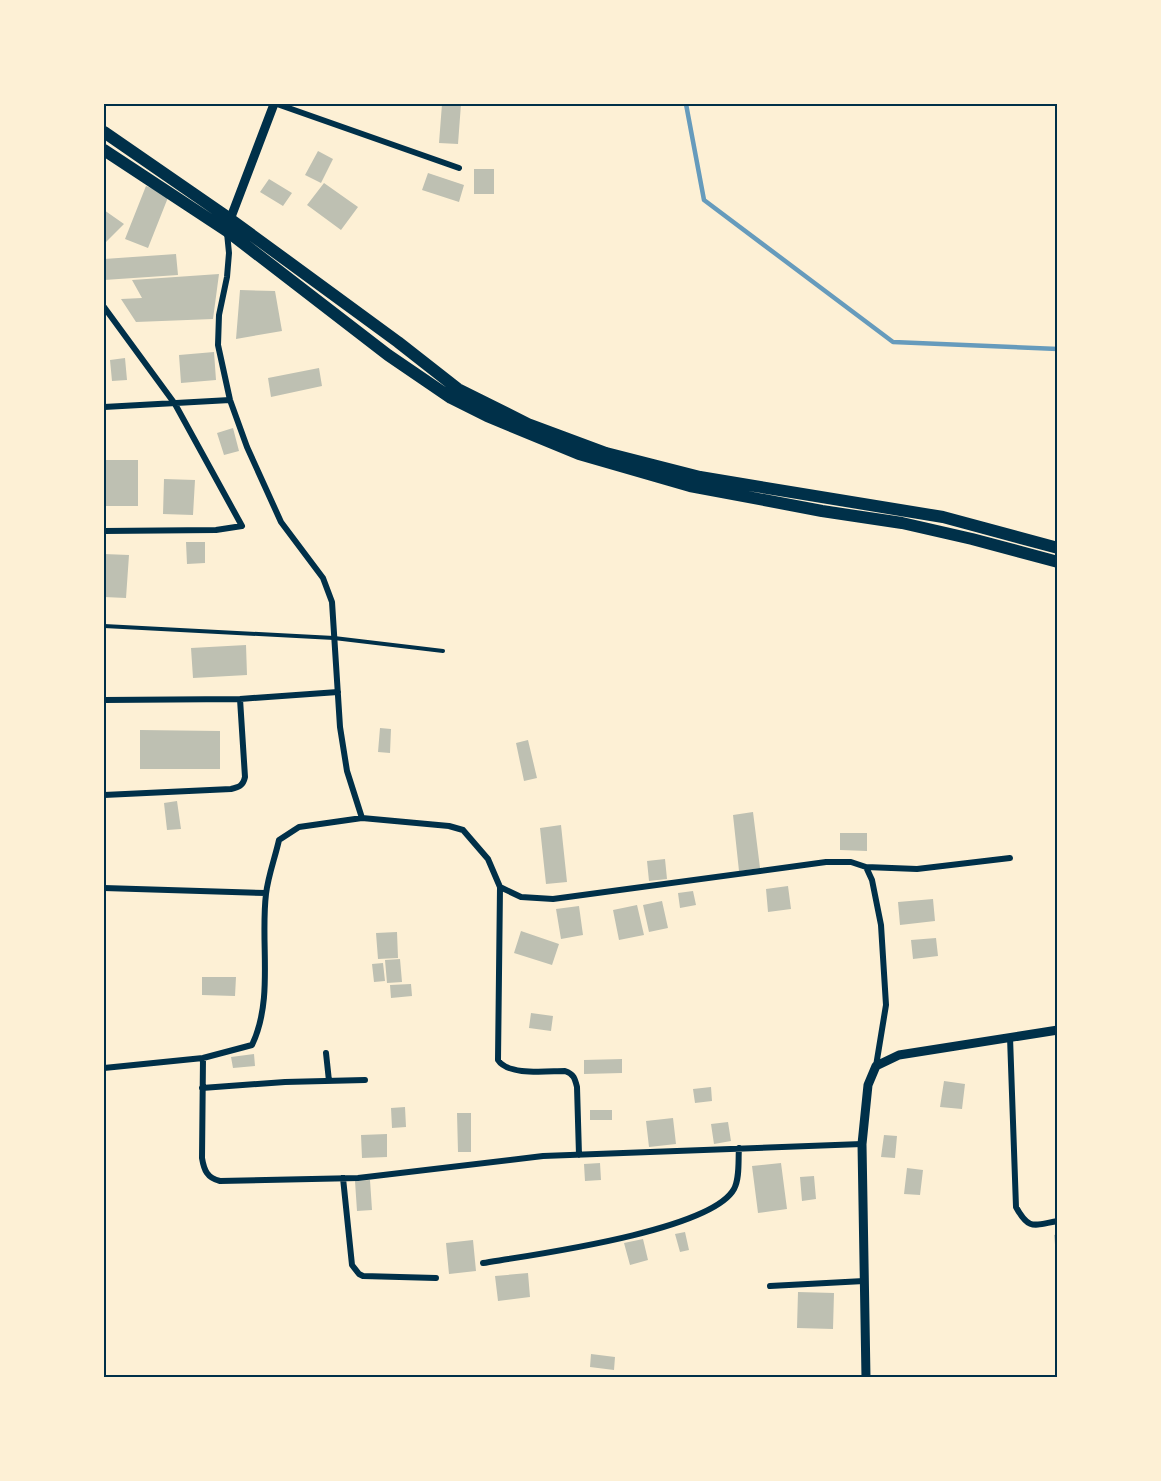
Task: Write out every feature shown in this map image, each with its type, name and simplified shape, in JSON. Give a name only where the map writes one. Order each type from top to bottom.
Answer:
[{"type":"main road","points":[[104,132],[228,225],[388,355],[451,398],[487,416],[579,454],[690,486],[822,511],[902,523],[1058,562]]},
{"type":"main road","points":[[104,150],[228,225],[398,342],[458,389],[528,424],[606,453],[700,477],[943,517],[1058,548]]},
{"type":"street","points":[[362,819],[347,771],[340,727],[332,602],[323,578],[281,522],[247,447],[230,400],[218,345],[219,315],[227,277],[229,253],[228,225],[275,104],[459,168]]},
{"type":"street","points":[[104,307],[175,404],[242,526],[216,530],[104,531]]},
{"type":"street","points":[[104,407],[230,400]]},
{"type":"street","points":[[104,700],[240,699],[338,692]]},
{"type":"street","points":[[104,795],[231,789],[240,786],[244,783],[245,777],[240,699]]},
{"type":"street","points":[[104,1068],[203,1058],[252,1045],[259,1030],[263,1008],[266,893],[279,840],[299,827],[362,819],[449,826],[463,830],[488,859],[500,888],[498,1060],[501,1065],[510,1070],[565,1071],[575,1078],[579,1155]]},
{"type":"street","points":[[500,888],[520,897],[553,899],[825,862],[851,862],[866,867],[917,868],[1010,858]]},
{"type":"street","points":[[866,867],[872,880],[881,925],[886,1005],[876,1066],[868,1085],[862,1144],[866,1377]]},
{"type":"street","points":[[104,888],[266,893]]},
{"type":"street","points":[[876,1066],[899,1055],[1058,1030]]},
{"type":"street","points":[[1010,1037],[1016,1207],[1023,1221],[1033,1225],[1058,1221]]},
{"type":"street","points":[[326,1053],[329,1081]]},
{"type":"street","points":[[203,1058],[202,1158],[204,1170],[213,1180],[220,1181],[343,1178],[543,1156],[862,1144]]},
{"type":"street","points":[[202,1088],[365,1080]]},
{"type":"street","points":[[483,1263],[604,1243],[691,1218],[706,1211],[734,1189],[739,1148]]},
{"type":"street","points":[[343,1178],[352,1265],[355,1271],[363,1276],[436,1278]]},
{"type":"street","points":[[770,1286],[864,1281]]},
{"type":"lane","points":[[104,626],[334,638],[443,651]]},
{"type":"building","points":[[442,104],[461,104],[458,144],[439,143]]},
{"type":"building","points":[[318,151],[333,159],[321,183],[305,175]]},
{"type":"building","points":[[474,169],[494,169],[494,194],[474,194]]},
{"type":"building","points":[[428,173],[464,185],[459,202],[422,190]]},
{"type":"building","points":[[269,179],[292,193],[283,206],[260,192]]},
{"type":"building","points":[[324,183],[358,207],[341,230],[307,205]]},
{"type":"building","points":[[146,186],[169,195],[148,248],[125,239]]},
{"type":"building","points":[[104,210],[124,224],[104,244]]},
{"type":"building","points":[[176,254],[178,275],[104,280],[104,259]]},
{"type":"building","points":[[219,274],[213,319],[136,322],[121,299],[142,298],[132,280]]},
{"type":"building","points":[[240,290],[275,291],[282,331],[236,339]]},
{"type":"building","points":[[214,352],[216,380],[181,383],[179,355]]},
{"type":"building","points":[[125,358],[127,380],[112,381],[110,360]]},
{"type":"building","points":[[319,368],[322,386],[271,397],[268,378]]},
{"type":"building","points":[[233,428],[239,451],[224,455],[217,433]]},
{"type":"building","points":[[105,460],[138,460],[138,506],[105,506]]},
{"type":"building","points":[[164,479],[195,480],[193,515],[163,514]]},
{"type":"building","points":[[186,542],[205,542],[205,563],[187,564]]},
{"type":"building","points":[[104,554],[129,555],[126,598],[104,597]]},
{"type":"building","points":[[246,645],[247,675],[193,678],[191,648]]},
{"type":"building","points":[[380,728],[391,729],[390,753],[378,752]]},
{"type":"building","points":[[140,730],[220,731],[220,769],[140,769]]},
{"type":"building","points":[[528,740],[537,778],[524,781],[516,743]]},
{"type":"building","points":[[177,801],[181,829],[167,830],[164,803]]},
{"type":"building","points":[[753,812],[760,868],[739,871],[733,815]]},
{"type":"building","points":[[561,825],[567,882],[546,884],[540,828]]},
{"type":"building","points":[[840,833],[867,833],[867,851],[840,850]]},
{"type":"building","points":[[665,859],[667,879],[649,881],[647,861]]},
{"type":"building","points":[[788,886],[791,909],[768,912],[766,889]]},
{"type":"building","points":[[693,891],[696,905],[680,908],[678,893]]},
{"type":"building","points":[[933,899],[935,921],[900,925],[898,902]]},
{"type":"building","points":[[662,901],[668,928],[649,932],[643,905]]},
{"type":"building","points":[[637,905],[644,935],[619,940],[613,910]]},
{"type":"building","points":[[579,906],[583,935],[561,939],[556,909]]},
{"type":"building","points":[[521,931],[559,944],[552,965],[514,953]]},
{"type":"building","points":[[397,932],[398,958],[378,959],[376,933]]},
{"type":"building","points":[[936,938],[938,956],[913,959],[911,940]]},
{"type":"building","points":[[400,959],[402,982],[387,983],[385,960]]},
{"type":"building","points":[[383,963],[385,981],[374,982],[372,964]]},
{"type":"building","points":[[202,977],[236,977],[235,996],[202,995]]},
{"type":"building","points":[[411,984],[412,996],[391,998],[390,985]]},
{"type":"building","points":[[531,1013],[553,1016],[551,1031],[529,1028]]},
{"type":"building","points":[[254,1054],[255,1066],[233,1068],[231,1057]]},
{"type":"building","points":[[622,1059],[622,1073],[584,1074],[584,1060]]},
{"type":"building","points":[[944,1081],[965,1084],[962,1109],[940,1107]]},
{"type":"building","points":[[711,1087],[712,1101],[695,1103],[693,1089]]},
{"type":"building","points":[[405,1107],[406,1127],[392,1128],[391,1108]]},
{"type":"building","points":[[590,1110],[612,1110],[612,1120],[590,1120]]},
{"type":"building","points":[[457,1113],[471,1113],[471,1152],[458,1152]]},
{"type":"building","points":[[673,1118],[676,1144],[649,1147],[646,1121]]},
{"type":"building","points":[[728,1122],[731,1141],[714,1144],[711,1124]]},
{"type":"building","points":[[387,1134],[387,1157],[362,1158],[361,1135]]},
{"type":"building","points":[[884,1135],[897,1136],[895,1158],[881,1157]]},
{"type":"building","points":[[600,1163],[601,1180],[585,1181],[584,1164]]},
{"type":"building","points":[[781,1163],[787,1209],[758,1213],[752,1166]]},
{"type":"building","points":[[907,1168],[923,1170],[920,1195],[904,1194]]},
{"type":"building","points":[[814,1176],[816,1199],[802,1201],[800,1177]]},
{"type":"building","points":[[370,1180],[372,1210],[357,1211],[355,1181]]},
{"type":"building","points":[[685,1232],[689,1250],[680,1252],[675,1234]]},
{"type":"building","points":[[1058,1234],[1058,1254],[1056,1254],[1054,1235]]},
{"type":"building","points":[[643,1239],[648,1260],[630,1265],[624,1243]]},
{"type":"building","points":[[473,1240],[476,1271],[449,1274],[446,1243]]},
{"type":"building","points":[[528,1273],[530,1297],[498,1301],[495,1276]]},
{"type":"building","points":[[798,1292],[834,1293],[833,1329],[797,1328]]},
{"type":"building","points":[[591,1354],[615,1357],[614,1370],[590,1367]]},
{"type":"waterway","points":[[686,104],[704,200],[893,342],[1058,349]]}]
